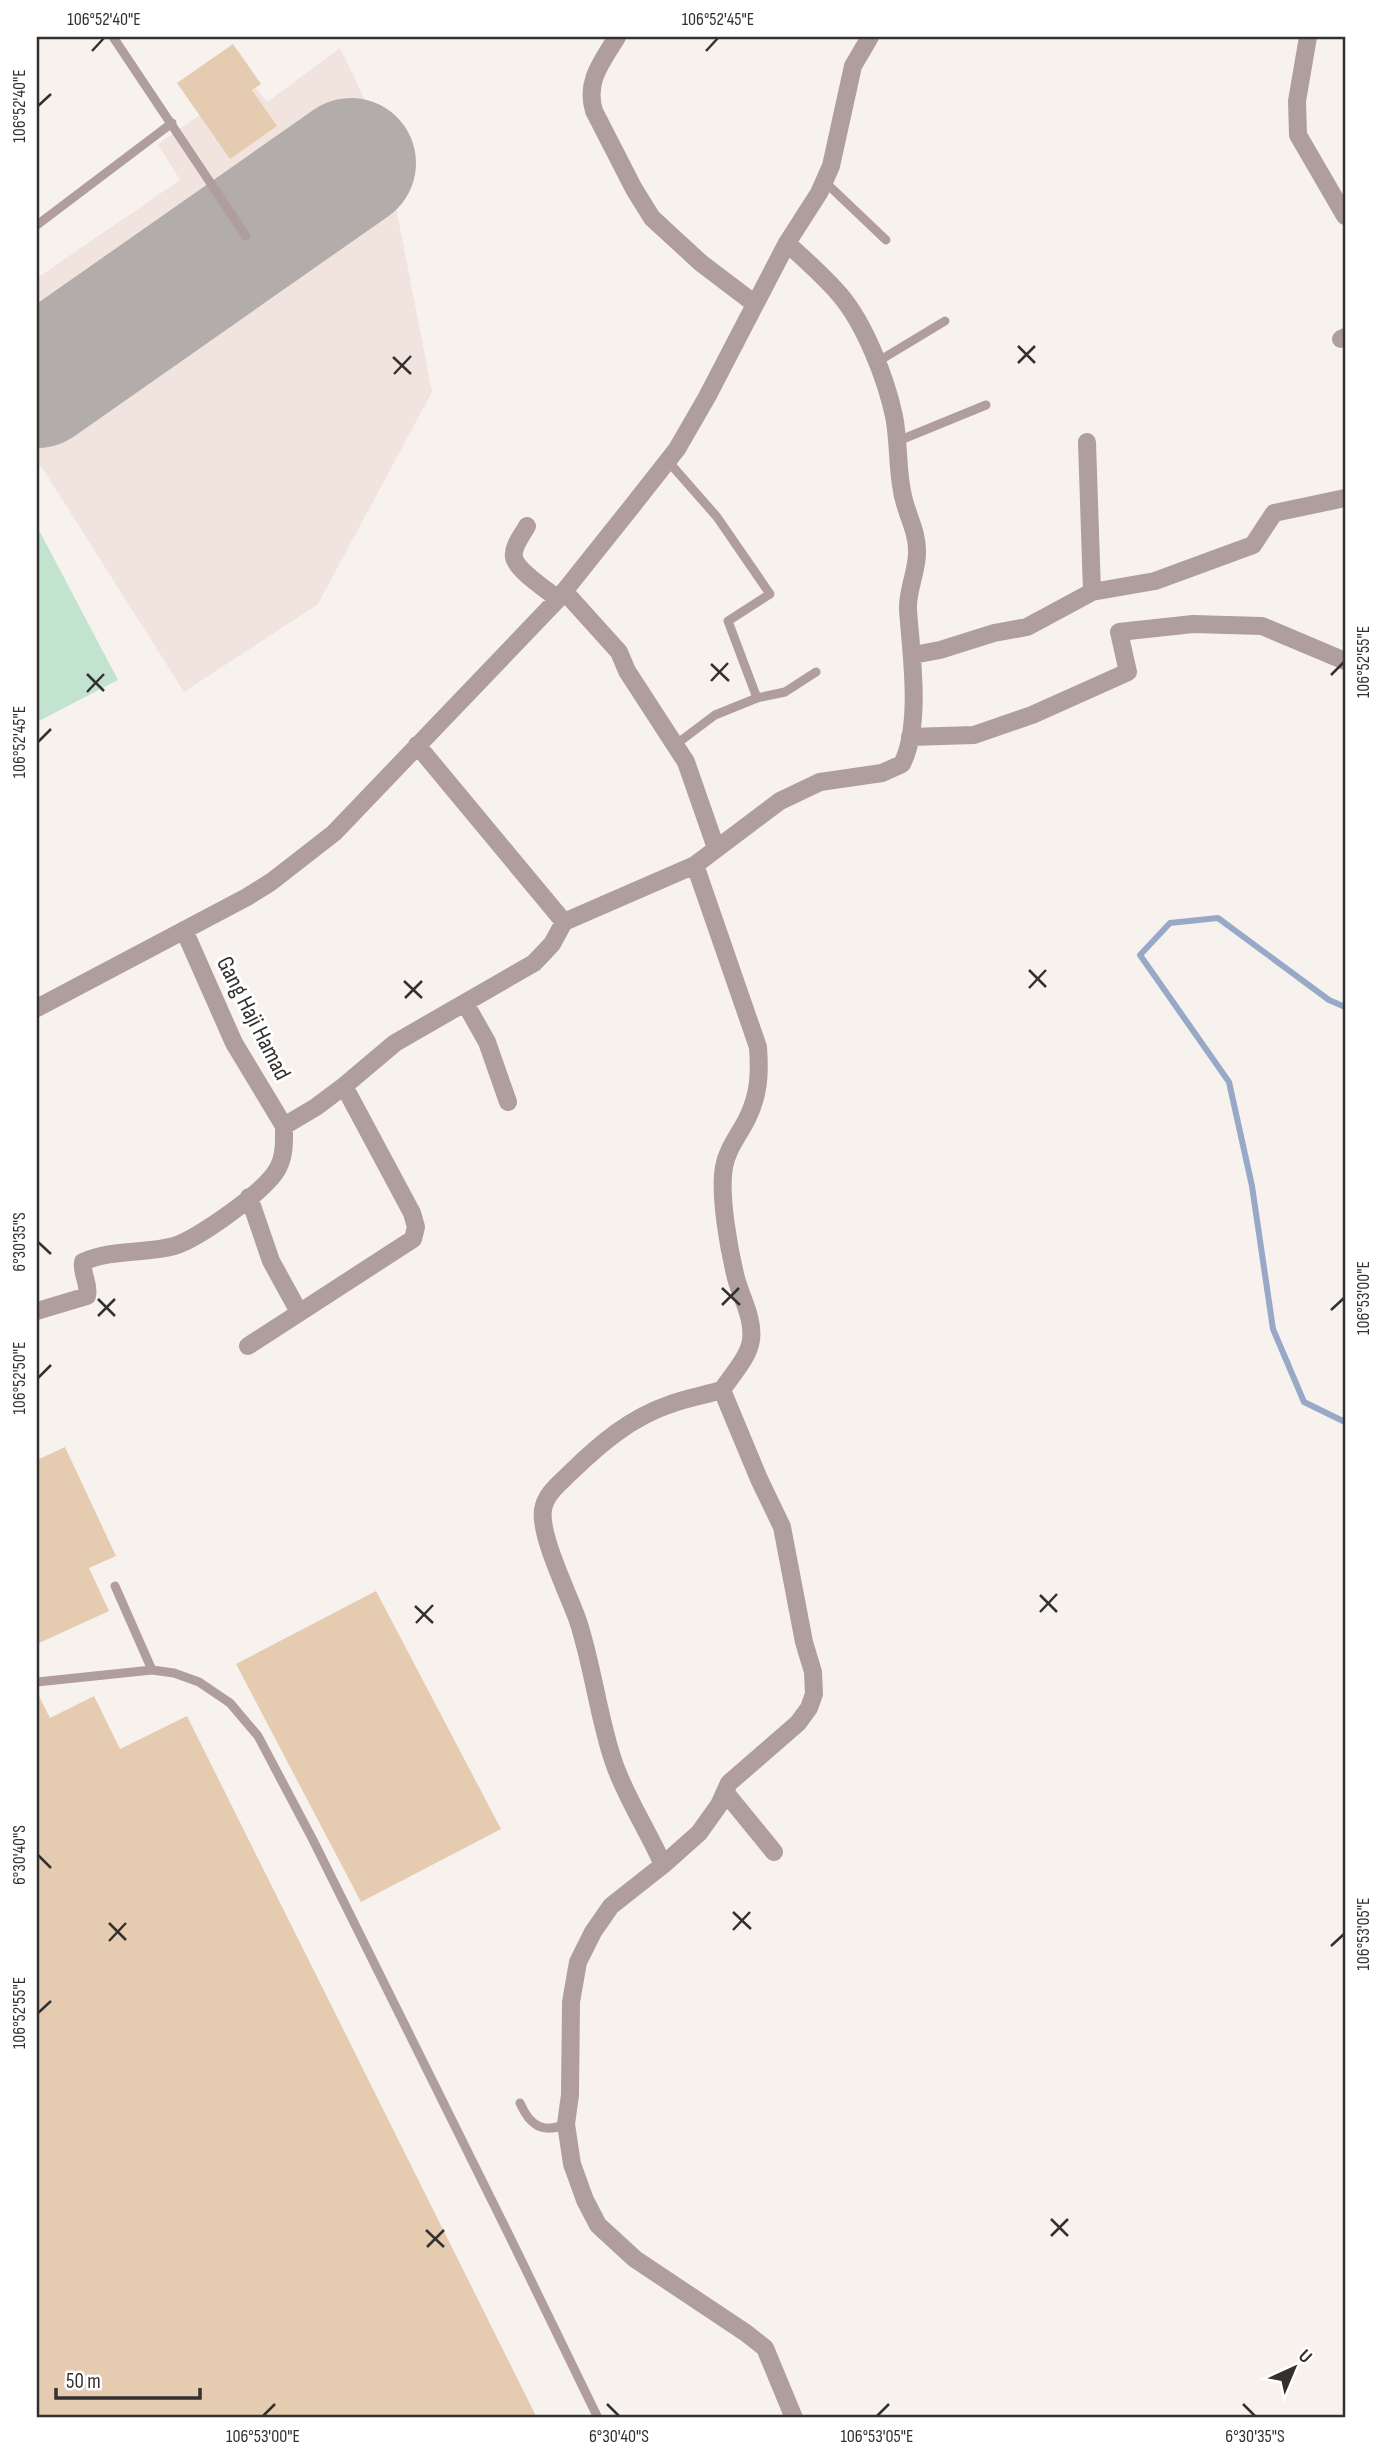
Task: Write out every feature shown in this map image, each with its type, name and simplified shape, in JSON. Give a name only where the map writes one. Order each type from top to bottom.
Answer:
[{"type":"street","points":[[617,37],[596,73],[590,98],[634,190],[660,226],[701,263],[755,304]]},
{"type":"street","points":[[37,1009],[271,882],[334,833],[561,595],[677,449],[707,397],[787,243],[825,182],[853,66],[870,37]]},
{"type":"street","points":[[1308,37],[1297,102],[1298,135],[1345,216]]},
{"type":"street","points":[[37,1311],[87,1296],[89,1291],[83,1262],[115,1254],[177,1245],[211,1226],[267,1184],[278,1167],[284,1147],[284,1125],[316,1107],[396,1043],[534,963],[552,944],[564,922],[695,865],[780,801],[820,782],[849,779],[902,764],[910,737],[913,655],[908,604],[918,551],[914,527],[901,489],[894,416],[877,362],[854,314],[840,295],[787,243]]},
{"type":"street","points":[[1087,442],[1091,592]]},
{"type":"street","points":[[913,655],[1027,627],[1091,592],[1155,581],[1253,545],[1274,513],[1345,498]]},
{"type":"street","points":[[527,526],[513,557],[520,568],[561,595],[619,652],[626,671],[686,762],[716,848]]},
{"type":"street","points":[[910,737],[974,735],[1032,715],[1128,672],[1119,632],[1193,624],[1262,626],[1345,661]]},
{"type":"street","points":[[417,745],[564,922]]},
{"type":"street","points":[[663,1866],[629,1800],[614,1763],[601,1719],[589,1652],[546,1537],[542,1512],[555,1487],[602,1442],[639,1418],[670,1404],[722,1390],[749,1348],[752,1337],[736,1278],[723,1193],[723,1168],[759,1088],[758,1047],[695,865]]},
{"type":"street","name":"Gang Haji Hamad","points":[[184,930],[234,1043],[284,1125]]},
{"type":"street","points":[[465,1003],[487,1042],[508,1102]]},
{"type":"street","points":[[248,1346],[413,1239],[416,1227],[412,1213],[344,1086]]},
{"type":"street","points":[[249,1197],[271,1261],[299,1312]]},
{"type":"street","points":[[722,1390],[782,1527],[804,1642],[813,1672],[814,1694],[798,1723],[729,1783],[709,1822],[663,1866],[611,1906],[593,1932],[578,1962],[571,2002],[570,2095],[566,2124],[572,2164],[585,2200],[598,2225],[635,2259],[765,2348],[794,2418]]},
{"type":"street","points":[[725,1792],[774,1852]]},
{"type":"lane","points":[[113,37],[246,236]]},
{"type":"lane","points":[[37,225],[172,124]]},
{"type":"lane","points":[[825,182],[886,240]]},
{"type":"lane","points":[[877,362],[945,321]]},
{"type":"lane","points":[[898,441],[986,405]]},
{"type":"lane","points":[[667,460],[717,517],[770,594],[728,621],[757,698]]},
{"type":"lane","points":[[675,745],[716,715],[757,698],[785,692],[816,671]]},
{"type":"lane","points":[[115,1587],[152,1670]]},
{"type":"lane","points":[[37,1682],[152,1670],[174,1673],[199,1682],[230,1703],[258,1736],[313,1840],[598,2418]]},
{"type":"lane","points":[[520,2103],[526,2116],[539,2127],[554,2130],[566,2124]]},
{"type":"shaded area","points":[[340,48],[382,135],[432,392],[318,604],[184,692],[41,466],[37,469],[37,278],[180,180],[158,144],[250,80],[267,102]]},
{"type":"green space","points":[[40,532],[118,680],[37,722],[37,533]]},
{"type":"building","points":[[233,44],[261,84],[252,90],[277,126],[230,159],[177,83]]},
{"type":"building","points":[[65,1447],[116,1556],[89,1568],[109,1611],[37,1644],[37,1460]]},
{"type":"building","points":[[376,1591],[501,1829],[361,1902],[236,1664]]},
{"type":"building","points":[[37,1692],[50,1718],[94,1696],[120,1749],[187,1716],[537,2418],[37,2418]]},
{"type":"waterway","points":[[1345,1007],[1329,1000],[1218,918],[1170,923],[1140,955],[1229,1082],[1252,1186],[1273,1329],[1304,1402],[1345,1422]]},
{"type":"runway","points":[[37,383],[351,163]]}]
